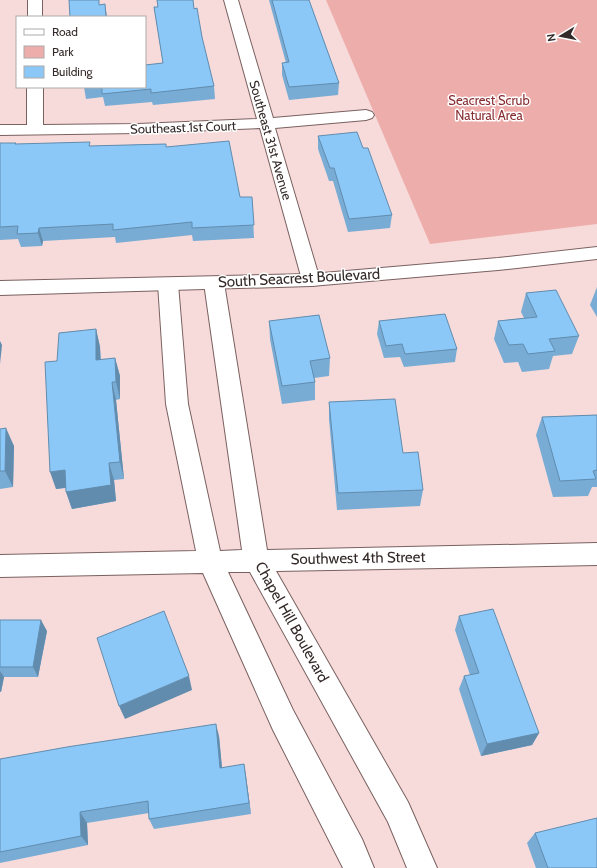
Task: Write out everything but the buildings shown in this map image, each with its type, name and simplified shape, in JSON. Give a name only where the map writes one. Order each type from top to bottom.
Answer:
[{"type":"street","points":[[35,0],[35,16]]},
{"type":"street","name":"Southeast 31st Avenue","points":[[232,0],[311,280]]},
{"type":"street","points":[[35,88],[35,130]]},
{"type":"street","name":"Southeast 1st Court","points":[[0,130],[155,128],[267,124],[366,115]]},
{"type":"street","name":"South Seacrest Boulevard","points":[[0,288],[311,280],[498,264],[597,253]]},
{"type":"street","name":"Chapel Hill Boulevard","points":[[214,283],[256,560],[398,812],[422,868]]},
{"type":"street","points":[[168,284],[177,404],[210,561],[282,720],[351,850],[359,868]]},
{"type":"street","name":"Southwest 4th Street","points":[[0,566],[597,554]]},
{"type":"green space","name":"Seacrest Scrub Natural Area","points":[[326,0],[597,0],[597,224],[430,244]]}]
